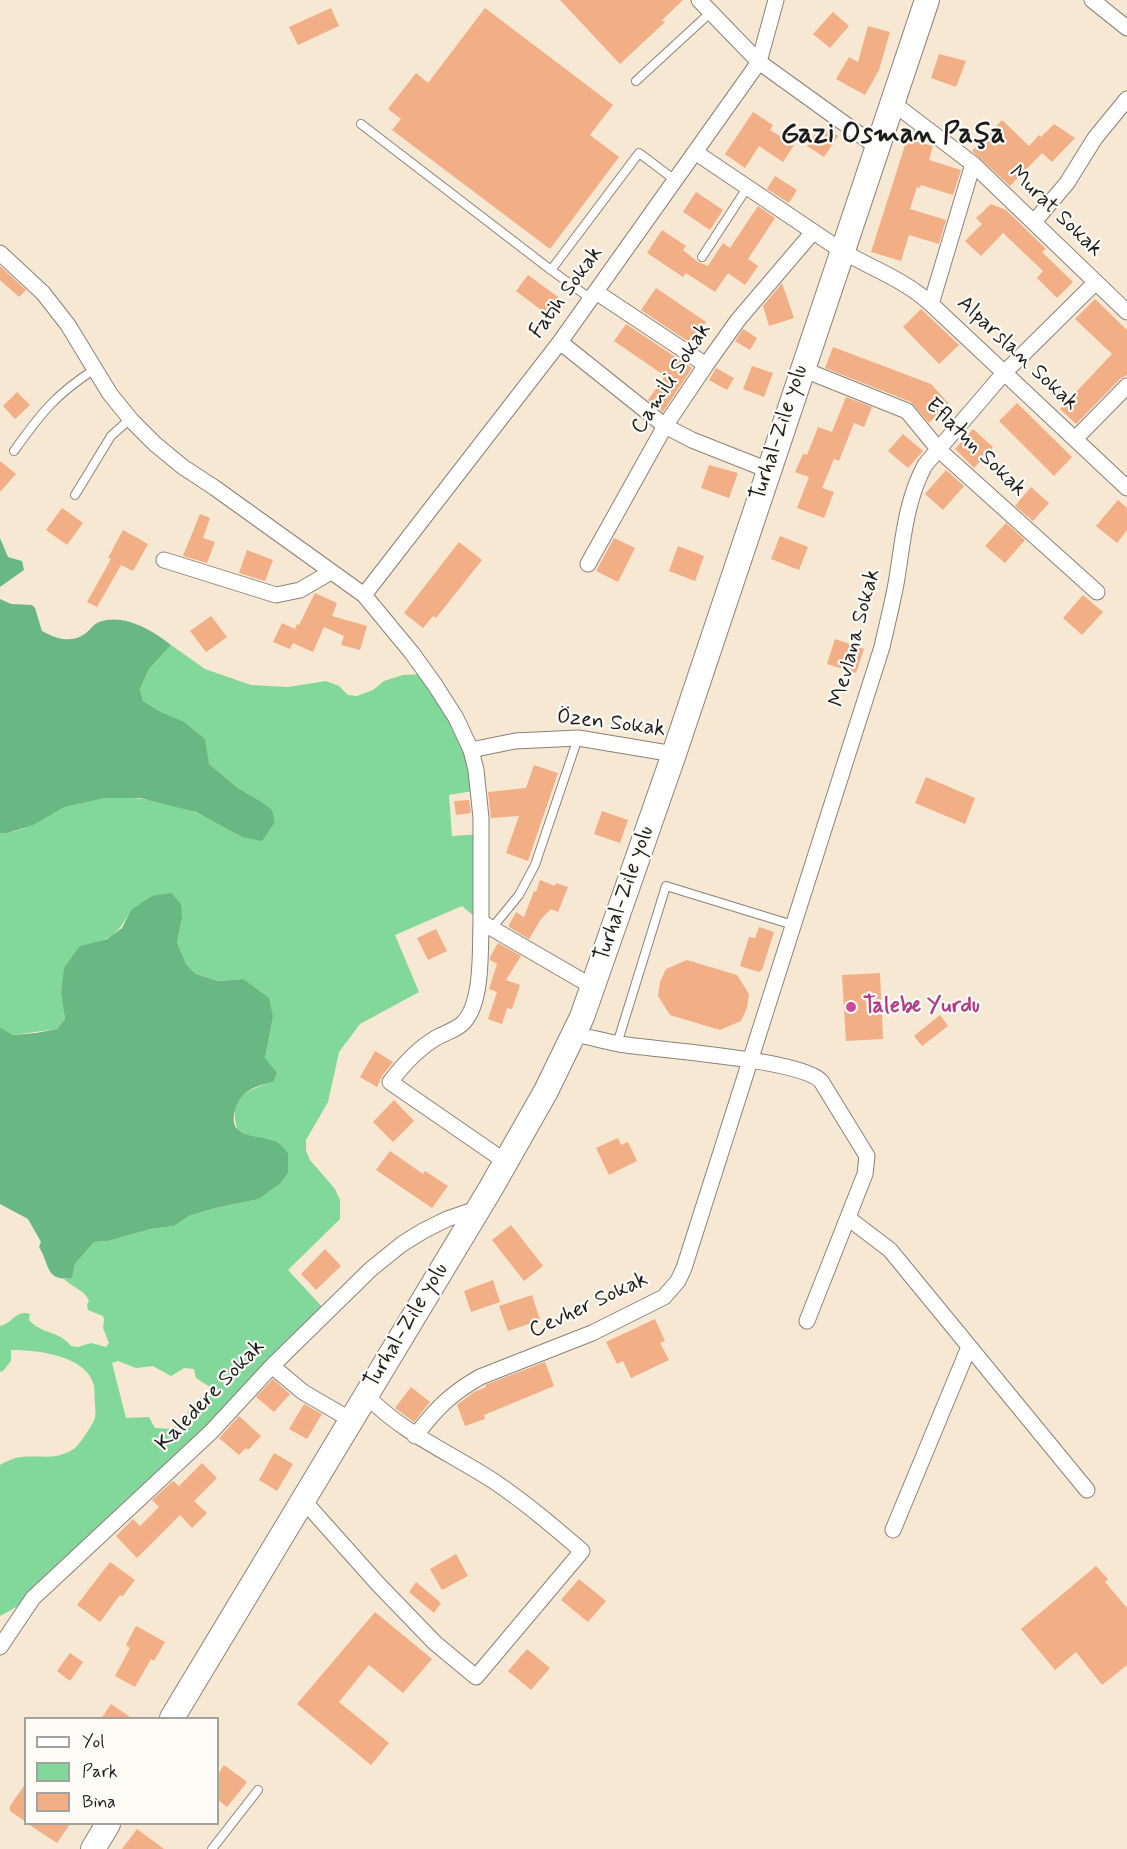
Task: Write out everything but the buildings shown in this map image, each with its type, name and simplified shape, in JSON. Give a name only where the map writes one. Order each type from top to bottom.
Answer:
[{"type":"main road","name":"Turhal-Zile yolu","points":[[173,1717],[506,1162],[546,1091],[574,1034],[593,987],[674,754],[927,0]]},
{"type":"street","points":[[699,0],[759,63],[878,147]]},
{"type":"street","name":"Fatih Sokak","points":[[364,595],[560,342],[759,63],[776,0]]},
{"type":"street","points":[[1092,0],[1127,28]]},
{"type":"street","points":[[1034,222],[1067,183],[1095,138],[1127,99]]},
{"type":"street","name":"Murat Sokak","points":[[892,103],[973,164],[1127,312]]},
{"type":"street","points":[[695,152],[842,251],[866,265],[897,278],[931,304]]},
{"type":"street","name":"Alparslan Sokak","points":[[973,164],[931,304],[1127,488]]},
{"type":"street","name":"Camili Sokak","points":[[588,564],[665,426],[706,365],[738,320],[813,232]]},
{"type":"street","points":[[1,256],[43,293],[68,325],[110,394],[130,419],[183,467],[364,595],[412,653],[456,718],[471,750],[479,790],[486,925],[476,987],[469,1015],[463,1023],[420,1050],[403,1064],[390,1082],[506,1162]]},
{"type":"street","name":"Mevlana Sokak","points":[[749,1060],[882,647],[912,495],[925,465],[1004,373],[1096,282]]},
{"type":"street","points":[[593,295],[706,365]]},
{"type":"street","points":[[560,342],[665,426],[692,440],[768,470]]},
{"type":"street","name":"Eflatun Sokak","points":[[802,369],[907,411],[939,450],[1097,592]]},
{"type":"street","points":[[1075,439],[1127,386]]},
{"type":"street","points":[[164,560],[276,595],[300,590],[331,572]]},
{"type":"street","name":"Özen Sokak","points":[[471,750],[515,741],[578,738],[674,754]]},
{"type":"street","points":[[486,925],[593,987]]},
{"type":"street","points":[[574,1034],[617,1044],[749,1060],[810,1073],[818,1077],[867,1156],[865,1174],[807,1321]]},
{"type":"street","name":"Cevher Sokak","points":[[415,1436],[436,1408],[449,1396],[480,1377],[592,1333],[664,1297],[672,1289],[684,1268],[749,1060]]},
{"type":"street","name":"Kaledere Sokak","points":[[0,1647],[33,1598],[211,1432],[272,1366],[371,1269],[402,1244],[447,1220],[478,1208]]},
{"type":"street","points":[[848,1218],[890,1250],[1087,1490]]},
{"type":"street","points":[[893,1530],[969,1347]]},
{"type":"street","points":[[272,1366],[303,1392],[351,1420]]},
{"type":"street","points":[[303,1500],[378,1584],[435,1643],[476,1677],[582,1551],[532,1509],[495,1482],[415,1436],[384,1413],[366,1395]]},
{"type":"lane","points":[[636,81],[711,12]]},
{"type":"lane","points":[[361,124],[552,270],[593,295]]},
{"type":"lane","points":[[552,270],[639,153],[675,180]]},
{"type":"lane","points":[[702,257],[747,188]]},
{"type":"lane","points":[[14,451],[36,419],[54,399],[95,369]]},
{"type":"lane","points":[[75,495],[111,436],[130,419]]},
{"type":"lane","points":[[486,925],[519,895],[535,865],[578,738]]},
{"type":"lane","points":[[617,1044],[666,886],[793,925]]},
{"type":"lane","points":[[212,1849],[258,1790]]},
{"type":"green space","points":[[0,538],[8,557],[22,561],[24,570],[0,587]]},
{"type":"green space","points":[[0,599],[11,604],[32,605],[42,631],[59,638],[75,638],[86,633],[97,623],[116,620],[136,624],[171,645],[149,669],[140,689],[143,701],[184,722],[205,739],[209,764],[238,788],[272,810],[275,822],[262,841],[242,837],[196,812],[140,798],[104,798],[64,807],[33,825],[0,833]]},
{"type":"green space","points":[[171,645],[205,669],[251,685],[288,687],[326,681],[339,686],[348,695],[357,696],[373,690],[384,681],[403,675],[427,674],[456,718],[479,790],[449,795],[452,836],[481,834],[481,922],[462,906],[395,935],[419,992],[360,1024],[339,1052],[328,1102],[306,1140],[306,1151],[310,1160],[335,1189],[340,1200],[340,1219],[288,1270],[326,1311],[33,1598],[0,1616],[0,1465],[18,1457],[49,1457],[69,1452],[86,1434],[94,1421],[95,1412],[94,1386],[82,1367],[72,1361],[47,1353],[11,1350],[11,1361],[0,1372],[0,1326],[21,1313],[25,1313],[30,1314],[29,1320],[34,1325],[67,1341],[71,1346],[78,1347],[91,1343],[106,1347],[109,1343],[103,1328],[103,1316],[88,1310],[87,1297],[64,1279],[72,1278],[75,1264],[94,1242],[174,1226],[189,1216],[259,1199],[281,1183],[288,1173],[288,1153],[269,1141],[238,1131],[235,1120],[237,1103],[241,1097],[255,1088],[273,1082],[271,1068],[265,1058],[273,1017],[243,979],[218,981],[196,974],[186,964],[177,942],[182,919],[131,910],[121,926],[111,936],[80,946],[61,995],[65,1019],[57,1029],[13,1035],[0,1027],[0,833],[25,827],[77,802],[112,798],[148,800],[183,807],[242,837],[275,822],[271,810],[238,788],[209,764],[163,713],[143,701],[140,689],[149,669]],"holes":[[[118,1361],[136,1368],[153,1366],[171,1376],[184,1368],[194,1369],[196,1378],[213,1389],[213,1393],[208,1397],[200,1398],[192,1405],[185,1417],[171,1429],[155,1428],[149,1417],[126,1418],[112,1363]]]},
{"type":"green space","points":[[171,893],[181,904],[182,919],[177,942],[186,964],[196,974],[218,981],[243,979],[269,998],[273,1017],[265,1058],[277,1073],[273,1082],[256,1087],[242,1096],[236,1107],[234,1118],[235,1126],[240,1131],[278,1143],[288,1153],[288,1173],[281,1183],[259,1199],[189,1216],[174,1226],[94,1242],[75,1264],[72,1278],[63,1279],[50,1270],[39,1247],[41,1242],[28,1219],[0,1204],[0,1027],[13,1035],[57,1029],[65,1019],[61,995],[64,968],[80,946],[107,939],[122,928],[131,910],[152,896]]},
{"type":"place","name":"Talebe Yurdu","points":[[851,1007]]},
{"type":"district","name":"Gazi Osman Paşa","points":[[893,136]]}]
